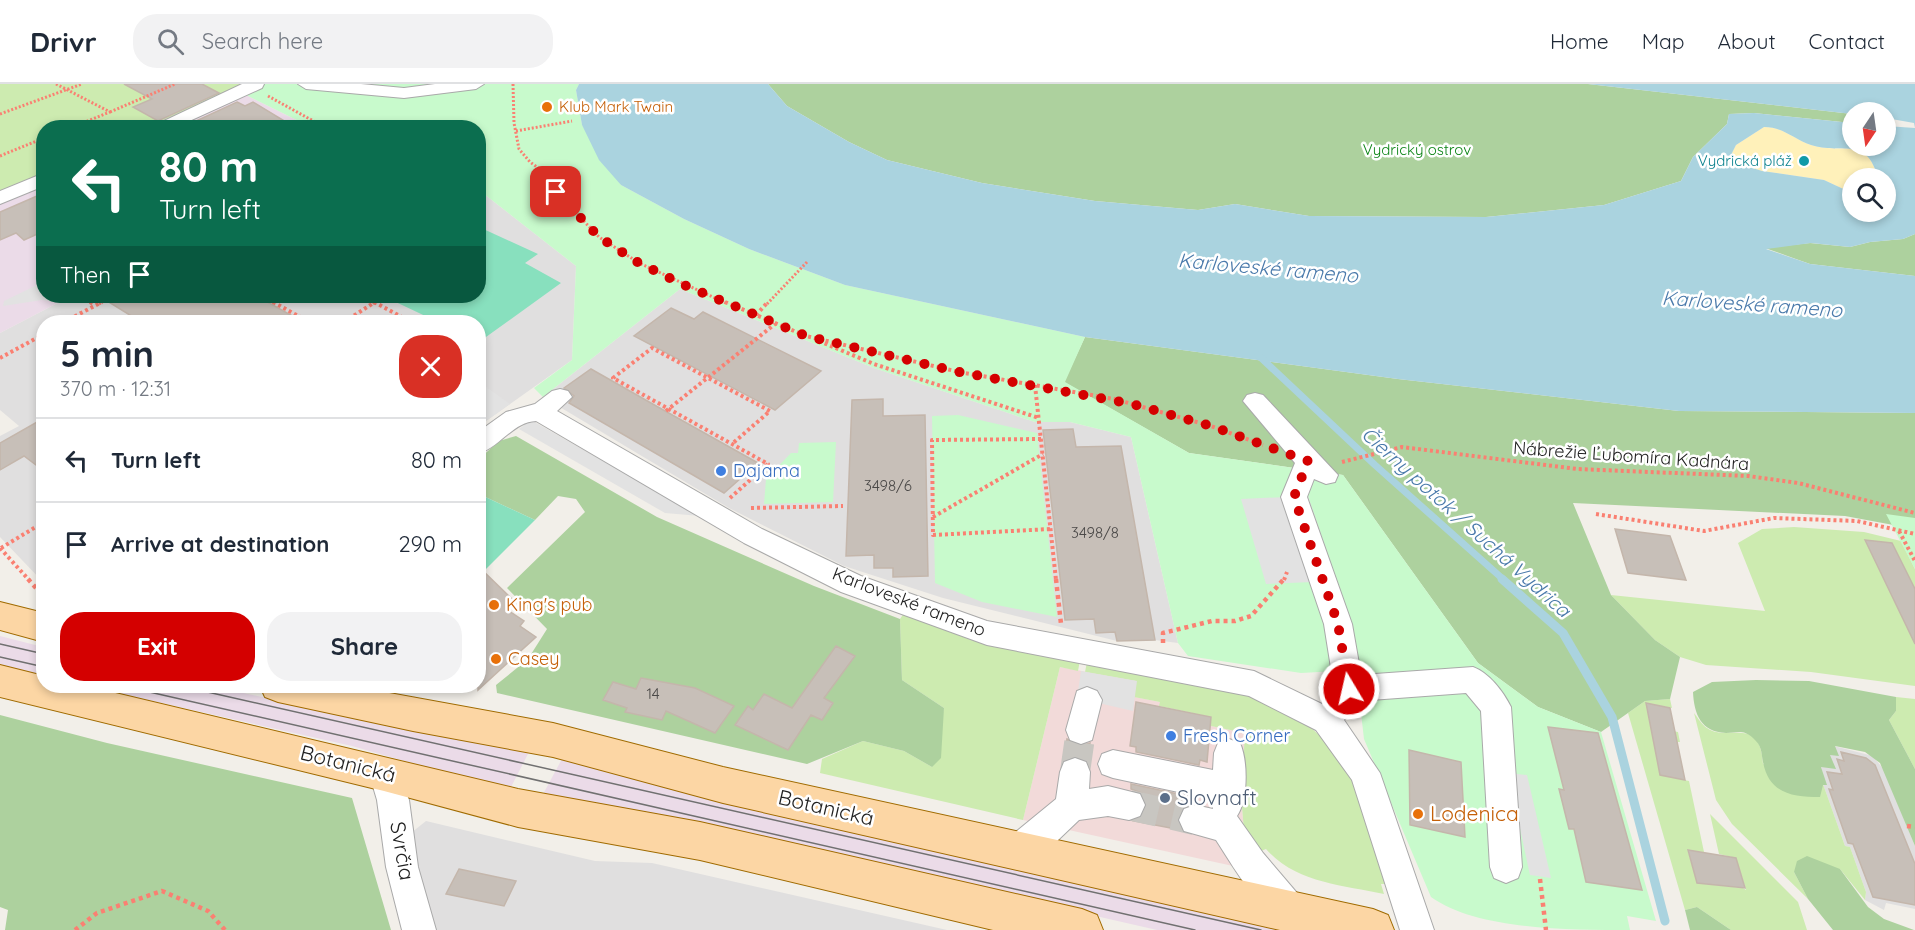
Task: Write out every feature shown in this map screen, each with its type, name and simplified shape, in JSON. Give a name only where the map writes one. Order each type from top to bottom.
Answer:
[{"type":"main road","points":[[0,616],[36,626]]},
{"type":"main road","name":"Botanická","points":[[0,681],[36,690]]},
{"type":"main road","name":"Botanická","points":[[51,693],[384,772],[518,808],[700,841],[1082,930]]},
{"type":"main road","name":"Botanická","points":[[311,693],[413,715],[531,735],[723,785],[1373,930]]},
{"type":"street","points":[[306,84],[404,93],[476,84]]},
{"type":"street","points":[[176,120],[253,85]]},
{"type":"street","points":[[0,198],[36,182]]},
{"type":"street","points":[[1255,401],[1317,468],[1294,497],[1338,624],[1349,689],[1327,721]]},
{"type":"street","name":"Karloveské rameno","points":[[486,439],[517,417],[550,405],[753,536],[851,584],[987,633],[1254,684],[1327,721],[1365,773],[1417,930]]},
{"type":"street","points":[[1349,689],[1473,680],[1496,706],[1506,867]]},
{"type":"street","points":[[1082,730],[1087,700]]},
{"type":"street","points":[[1229,753],[1226,826],[1251,864],[1291,912]]},
{"type":"street","points":[[1113,764],[1228,788]]},
{"type":"street","name":"Svrčia","points":[[384,772],[393,800],[402,867],[419,930]]},
{"type":"street","points":[[1071,806],[1075,772]]},
{"type":"street","points":[[1018,851],[1046,831],[1071,806],[1108,801],[1129,805]]},
{"type":"street","points":[[1195,820],[1226,826]]},
{"type":"path","points":[[56,84],[110,112]]},
{"type":"path","points":[[0,114],[82,84]]},
{"type":"path","points":[[90,120],[175,84]]},
{"type":"path","points":[[513,84],[519,149],[530,162],[551,177],[556,192],[599,237],[639,263],[775,324],[874,364],[1039,418]]},
{"type":"path","points":[[253,85],[312,120]]},
{"type":"path","points":[[516,131],[572,121]]},
{"type":"path","points":[[0,156],[36,141]]},
{"type":"path","points":[[755,315],[807,262]]},
{"type":"path","points":[[77,315],[99,303]]},
{"type":"path","points":[[273,303],[293,315]]},
{"type":"path","points":[[356,315],[374,303]]},
{"type":"path","points":[[377,303],[398,315]]},
{"type":"path","points":[[667,410],[775,324]]},
{"type":"path","points":[[806,336],[959,372],[1114,399],[1168,413],[1265,446]]},
{"type":"path","points":[[0,358],[36,338]]},
{"type":"path","points":[[726,502],[768,464],[612,379],[652,348],[770,411],[732,444]]},
{"type":"path","points":[[1035,385],[1064,649]]},
{"type":"path","points":[[1041,439],[932,440],[933,535],[1051,529]]},
{"type":"path","name":"Nábrežie Ľubomíra Kadnára","points":[[1317,468],[1331,463],[1353,461],[1371,453],[1413,447],[1577,469],[1748,476],[1798,483],[1915,513]]},
{"type":"path","points":[[932,518],[1043,454]]},
{"type":"path","points":[[741,508],[843,506]]},
{"type":"path","points":[[1596,514],[1704,531],[1774,518],[1857,521],[1915,534]]},
{"type":"path","points":[[36,527],[0,548],[36,588]]},
{"type":"path","points":[[1899,530],[1915,561]]},
{"type":"path","points":[[1163,648],[1163,633],[1212,621],[1235,621],[1251,616],[1283,583],[1287,572]]},
{"type":"path","points":[[1907,826],[1915,828]]},
{"type":"path","points":[[1540,879],[1546,930]]},
{"type":"path","points":[[75,930],[97,913],[162,891],[208,911],[225,930]]},
{"type":"shaded area","points":[[242,93],[297,120],[183,120]]},
{"type":"shaded area","points":[[36,184],[36,303],[58,303],[0,333],[0,201]]},
{"type":"shaded area","points":[[486,195],[576,266],[572,360],[486,421],[486,315],[36,315],[36,575],[0,537],[0,436],[19,426],[0,410],[0,333],[58,303],[486,303]]},
{"type":"shaded area","points":[[36,285],[36,301],[3,306],[4,301]]},
{"type":"shaded area","points":[[680,289],[874,368],[1035,422],[1070,422],[1131,437],[1178,643],[1155,640],[1117,641],[943,598],[844,566],[729,508],[543,397]]},
{"type":"shaded area","points":[[486,387],[510,404],[486,421]]},
{"type":"shaded area","points":[[531,420],[700,516],[665,513],[519,429]]},
{"type":"shaded area","points":[[1308,496],[1337,581],[1266,584],[1241,499]]},
{"type":"shaded area","points":[[0,636],[36,645],[36,674],[0,666]]},
{"type":"shaded area","points":[[1060,667],[1137,681],[1135,697],[1160,702],[1160,707],[1211,717],[1211,726],[1245,733],[1241,795],[1244,831],[1233,866],[1023,820]]},
{"type":"shaded area","points":[[1081,671],[1137,681],[1133,711],[1077,698]]},
{"type":"shaded area","points":[[117,693],[243,693],[410,729],[530,750],[509,791],[352,746]]},
{"type":"shaded area","points":[[1834,746],[1873,756],[1884,770],[1915,846],[1915,909],[1886,903],[1884,910],[1865,900],[1866,892],[1850,847],[1845,846],[1823,784],[1826,785],[1821,767],[1830,754],[1838,755]]},
{"type":"shaded area","points":[[563,757],[1300,930],[1157,930],[699,825],[541,798]]},
{"type":"shaded area","points":[[1508,773],[1527,775],[1551,878],[1530,875]]},
{"type":"shaded area","points":[[426,821],[595,861],[652,863],[947,930],[433,930],[406,837]]},
{"type":"green space","points":[[0,84],[247,84],[163,120],[36,120],[36,176],[0,192]]},
{"type":"green space","points":[[247,84],[579,84],[576,90],[582,125],[621,185],[684,219],[749,249],[845,285],[1085,337],[1065,382],[1189,453],[1343,475],[1478,663],[1538,707],[1601,732],[1656,921],[1627,916],[1630,930],[1525,926],[1473,916],[1450,908],[1431,897],[1364,739],[1356,670],[1301,673],[1188,656],[1178,643],[1131,437],[1070,422],[1035,422],[874,368],[680,289],[543,397],[534,388],[572,360],[576,266],[486,195],[486,120],[297,120],[242,93]]},
{"type":"green space","name":"Vydrický ostrov","points":[[768,84],[1588,84],[1842,113],[1842,122],[1754,113],[1729,114],[1727,124],[1693,157],[1681,181],[1604,205],[1486,217],[1309,216],[1235,204],[1198,210],[1095,201],[982,183],[887,160],[849,142],[787,106]]},
{"type":"green space","points":[[486,230],[538,254],[525,263],[561,283],[486,337],[486,315],[423,315],[398,303],[486,303]]},
{"type":"green space","points":[[1915,234],[1915,276],[1810,264],[1765,248],[1810,243],[1850,247],[1870,242],[1903,239]]},
{"type":"green space","points":[[1085,337],[1398,379],[1679,411],[1915,413],[1915,529],[1845,516],[1573,503],[1611,595],[1655,640],[1680,657],[1670,699],[1645,701],[1601,732],[1538,707],[1478,663],[1343,475],[1189,453],[1064,382]]},
{"type":"green space","points":[[958,415],[1037,433],[1057,617],[982,602],[935,583],[932,416]]},
{"type":"green space","points":[[516,436],[657,517],[814,586],[900,619],[902,680],[944,708],[941,758],[932,767],[904,751],[863,741],[807,764],[497,693],[496,685],[528,659],[547,629],[507,588],[585,512],[576,499],[558,496],[535,520],[486,497],[486,453],[499,441]]},
{"type":"green space","points":[[836,442],[833,502],[764,504],[766,479],[791,453],[798,453],[799,443]]},
{"type":"green space","points":[[486,497],[535,520],[486,569]]},
{"type":"green space","points":[[1886,514],[1915,518],[1915,569]]},
{"type":"green space","points":[[1794,527],[1864,532],[1901,541],[1915,569],[1915,686],[1811,672],[1706,665],[1680,657],[1655,640],[1611,595],[1765,611],[1738,543],[1762,529]]},
{"type":"green space","points":[[904,613],[971,640],[1080,660],[1078,671],[1060,667],[1023,820],[820,773],[822,759],[863,741],[904,751],[932,767],[944,708],[902,680],[900,619]]},
{"type":"green space","points":[[1087,662],[1167,674],[1244,693],[1280,708],[1311,728],[1338,756],[1360,793],[1390,884],[1381,884],[1384,894],[1320,881],[1291,869],[1266,849],[1256,853],[1244,831],[1241,795],[1245,733],[1211,726],[1211,717],[1159,706],[1160,702],[1134,697],[1136,681],[1085,672]]},
{"type":"green space","points":[[1809,681],[1896,697],[1896,711],[1889,720],[1915,769],[1915,846],[1880,763],[1865,752],[1835,746],[1839,756],[1830,755],[1836,769],[1821,767],[1827,785],[1823,785],[1820,797],[1801,796],[1784,792],[1771,781],[1766,773],[1760,746],[1753,738],[1743,732],[1717,732],[1700,720],[1695,708],[1693,692],[1712,682]]},
{"type":"green space","points":[[1896,697],[1915,699],[1915,769],[1889,720],[1896,711]]},
{"type":"green space","points":[[1670,699],[1672,708],[1646,703],[1651,727],[1678,732],[1680,742],[1676,742],[1660,775],[1689,781],[1704,852],[1688,851],[1697,883],[1746,890],[1736,858],[1719,854],[1710,814],[1798,902],[1807,930],[1731,930],[1697,907],[1685,910],[1628,713],[1645,701]]},
{"type":"green space","points":[[1694,713],[1705,727],[1715,732],[1742,733],[1756,739],[1761,749],[1763,764],[1823,784],[1845,846],[1850,847],[1866,892],[1865,900],[1840,869],[1794,872],[1808,899],[1732,824],[1716,800]]},
{"type":"green space","points":[[0,715],[107,743],[352,798],[391,930],[5,930],[8,910],[0,907]]},
{"type":"green space","points":[[1807,856],[1840,869],[1868,907],[1884,919],[1914,930],[1833,930],[1808,899],[1794,872],[1797,861]]},
{"type":"green space","points":[[1697,907],[1731,930],[1690,930],[1685,910]]},
{"type":"sand","name":"Vydrická pláž","points":[[1764,127],[1771,128],[1811,145],[1842,149],[1842,156],[1867,156],[1874,168],[1842,168],[1842,188],[1824,180],[1762,171],[1737,163],[1732,153],[1736,145]]},
{"type":"water","points":[[579,84],[768,84],[787,106],[849,142],[887,160],[982,183],[1095,201],[1198,210],[1235,204],[1309,216],[1486,217],[1604,205],[1681,181],[1693,157],[1727,124],[1729,114],[1754,113],[1842,122],[1842,149],[1811,145],[1782,131],[1764,127],[1736,145],[1732,153],[1737,163],[1762,171],[1824,180],[1842,188],[1842,222],[1896,222],[1896,168],[1874,168],[1867,156],[1896,156],[1896,127],[1915,128],[1915,234],[1903,239],[1870,242],[1850,247],[1811,243],[1766,249],[1810,264],[1915,276],[1915,413],[1679,411],[1398,379],[1085,337],[845,285],[749,249],[684,219],[621,185],[599,160],[582,125],[576,90]]},
{"type":"water","points":[[1588,84],[1915,84],[1915,128],[1914,123],[1896,120],[1896,102],[1842,102],[1842,113]]},
{"type":"building","points":[[124,84],[202,84],[219,93],[160,120],[133,107],[152,99]]},
{"type":"building","points":[[237,102],[245,106],[253,102],[283,120],[198,120]]},
{"type":"building","points":[[36,196],[36,235],[24,240],[16,233],[0,240],[0,212]]},
{"type":"building","points":[[110,303],[269,303],[291,315],[130,315]]},
{"type":"building","points":[[671,308],[694,319],[703,312],[821,371],[775,410],[634,336]]},
{"type":"building","points":[[591,369],[758,463],[724,493],[569,403],[574,396],[564,388]]},
{"type":"building","points":[[883,399],[883,416],[925,415],[928,576],[893,577],[893,568],[874,568],[874,555],[846,556],[852,400]]},
{"type":"building","points":[[36,423],[36,465],[24,456],[0,470],[0,443]]},
{"type":"building","points":[[1073,429],[1076,447],[1121,446],[1155,640],[1117,641],[1115,632],[1096,633],[1094,619],[1065,620],[1043,430]]},
{"type":"building","points":[[1615,529],[1670,536],[1686,580],[1628,573]]},
{"type":"building","points":[[1865,540],[1892,543],[1915,589],[1915,644]]},
{"type":"building","name":"Casey","points":[[486,574],[514,601],[506,609],[524,621],[520,626],[536,637],[486,683]]},
{"type":"building","points":[[836,646],[855,656],[824,698],[833,703],[822,720],[811,715],[788,750],[735,725],[748,706],[753,710],[764,694],[792,708]]},
{"type":"building","points":[[641,678],[695,688],[734,706],[715,733],[666,711],[662,720],[625,712],[627,708],[603,700],[613,682],[636,689]]},
{"type":"building","name":"Fresh Corner","points":[[1136,702],[1211,717],[1207,762],[1200,760],[1199,765],[1136,752],[1136,747],[1130,746]]},
{"type":"building","points":[[1646,703],[1670,708],[1685,780],[1660,775]]},
{"type":"building","points":[[1548,727],[1598,733],[1642,890],[1586,882],[1574,829],[1569,829],[1559,789],[1564,790]]},
{"type":"building","points":[[1067,739],[1080,746],[1090,743],[1087,761],[1076,756],[1063,760]]},
{"type":"building","points":[[1409,750],[1461,762],[1465,837],[1410,825]]},
{"type":"building","points":[[1841,752],[1866,758],[1875,765],[1915,864],[1915,905],[1873,897],[1853,844],[1848,843],[1829,789],[1833,790],[1827,772],[1842,774],[1837,759],[1844,761]]},
{"type":"building","points":[[1131,784],[1197,798],[1196,803],[1182,808],[1177,819],[1181,830],[1134,821],[1142,817],[1147,804],[1142,793],[1131,789]]},
{"type":"building","points":[[1688,850],[1736,858],[1745,888],[1697,883]]},
{"type":"building","points":[[459,869],[516,881],[504,906],[446,894]]},
{"type":"waterway","name":"Čierny potok / Suchá Vydrica","points":[[1258,355],[1375,465],[1504,580]]},
{"type":"waterway","name":"Čierny potok / Suchá Vydrica","points":[[1502,579],[1563,633],[1612,717],[1665,921]]},
{"type":"tunnel","points":[[1075,772],[1081,730]]},
{"type":"tunnel","points":[[1129,805],[1195,820]]},
{"type":"tram line","points":[[0,644],[36,652]]},
{"type":"tram line","points":[[0,657],[36,665]]},
{"type":"tram line","points":[[154,693],[1195,930]]},
{"type":"tram line","points":[[212,693],[1261,930]]},
{"type":"place","name":"Klub Mark Twain","points":[[547,107]]},
{"type":"place","name":"Vydrická pláž","points":[[1804,161]]},
{"type":"place","name":"Dajama","points":[[721,471]]},
{"type":"place","name":"King's pub","points":[[494,605]]},
{"type":"place","name":"Casey","points":[[496,659]]},
{"type":"place","name":"Fresh Corner","points":[[1171,736]]},
{"type":"place","name":"Slovnaft","points":[[1165,798]]},
{"type":"place","name":"Lodenica","points":[[1418,814]]},
{"type":"route","points":[[556,192],[599,237],[639,263],[684,285],[806,336],[959,372],[1114,399],[1211,426],[1308,461],[1294,497],[1338,624],[1349,689]]}]
